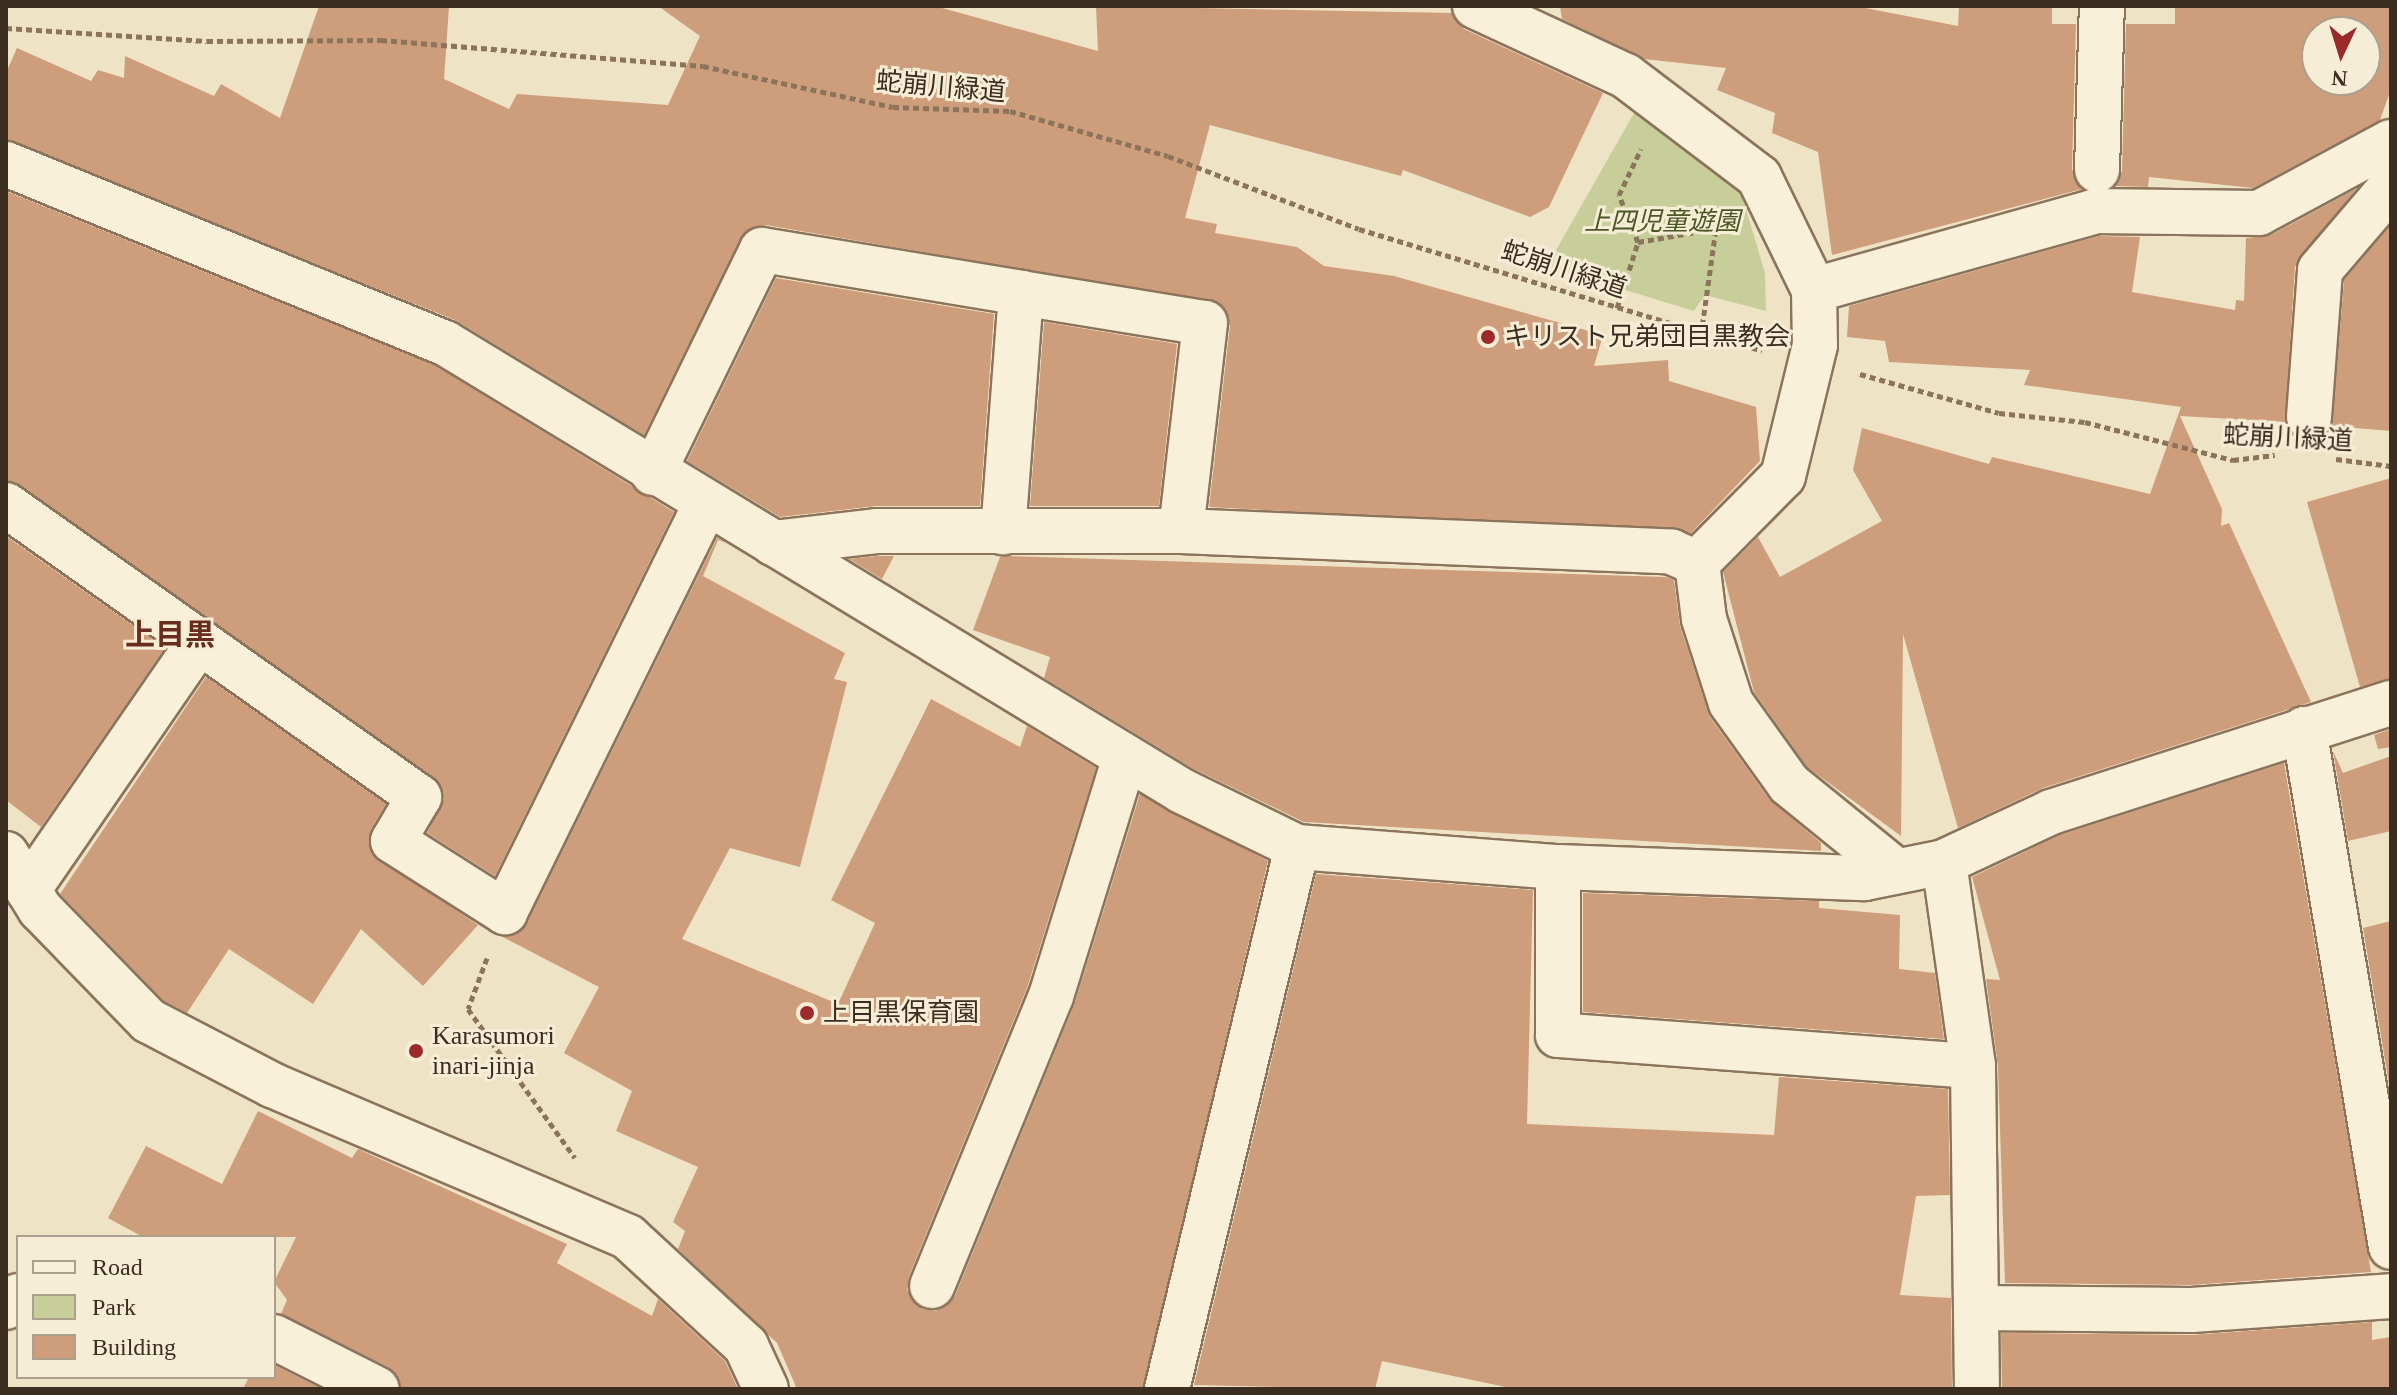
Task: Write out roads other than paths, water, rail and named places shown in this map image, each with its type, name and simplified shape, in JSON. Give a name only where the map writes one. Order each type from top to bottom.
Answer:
[{"type":"street","points":[[1475,6],[1626,76],[1759,177],[1813,324],[1783,476],[1697,563]]},
{"type":"street","points":[[2097,190],[2102,6]]},
{"type":"street","points":[[1813,324],[2097,190],[2259,213],[2391,142]]},
{"type":"street","points":[[6,164],[445,343],[705,506],[773,543],[1125,757],[1297,847],[1558,867],[1865,878],[1944,862],[2051,812],[2391,703]]},
{"type":"street","points":[[2305,443],[2320,270],[2391,187]]},
{"type":"street","points":[[653,473],[762,250],[1205,323],[1181,531]]},
{"type":"street","points":[[1003,532],[1021,293]]},
{"type":"street","points":[[6,505],[198,644],[419,797],[393,841],[505,912],[705,506]]},
{"type":"street","points":[[773,543],[876,531],[1181,531],[1672,552],[1697,563]]},
{"type":"street","points":[[1697,563],[1704,619],[1731,703],[1789,784],[1896,871]]},
{"type":"street","points":[[28,890],[198,644]]},
{"type":"street","points":[[2304,729],[2391,1247]]},
{"type":"street","points":[[932,1286],[1051,996],[1125,757]]},
{"type":"street","points":[[1167,1389],[1297,847]]},
{"type":"street","points":[[6,854],[28,890],[149,1021],[316,1104],[628,1237],[746,1346],[766,1389]]},
{"type":"street","points":[[1944,862],[1973,1066],[1977,1389]]},
{"type":"street","points":[[1558,867],[1558,1035],[1973,1066]]},
{"type":"street","points":[[1977,1308],[2192,1310],[2391,1296]]},
{"type":"street","points":[[276,1338],[377,1389]]},
{"type":"place","name":"キリスト兄弟団目黒教会","points":[[1488,337]]},
{"type":"place","name":"上目黒保育園","points":[[807,1013]]},
{"type":"place","name":"Karasumori inari-jinja","points":[[416,1051]]},
{"type":"district","name":"上目黒","points":[[170,635]]},
{"type":"park label","name":"上四児童遊園","points":[[1662,222]]}]
